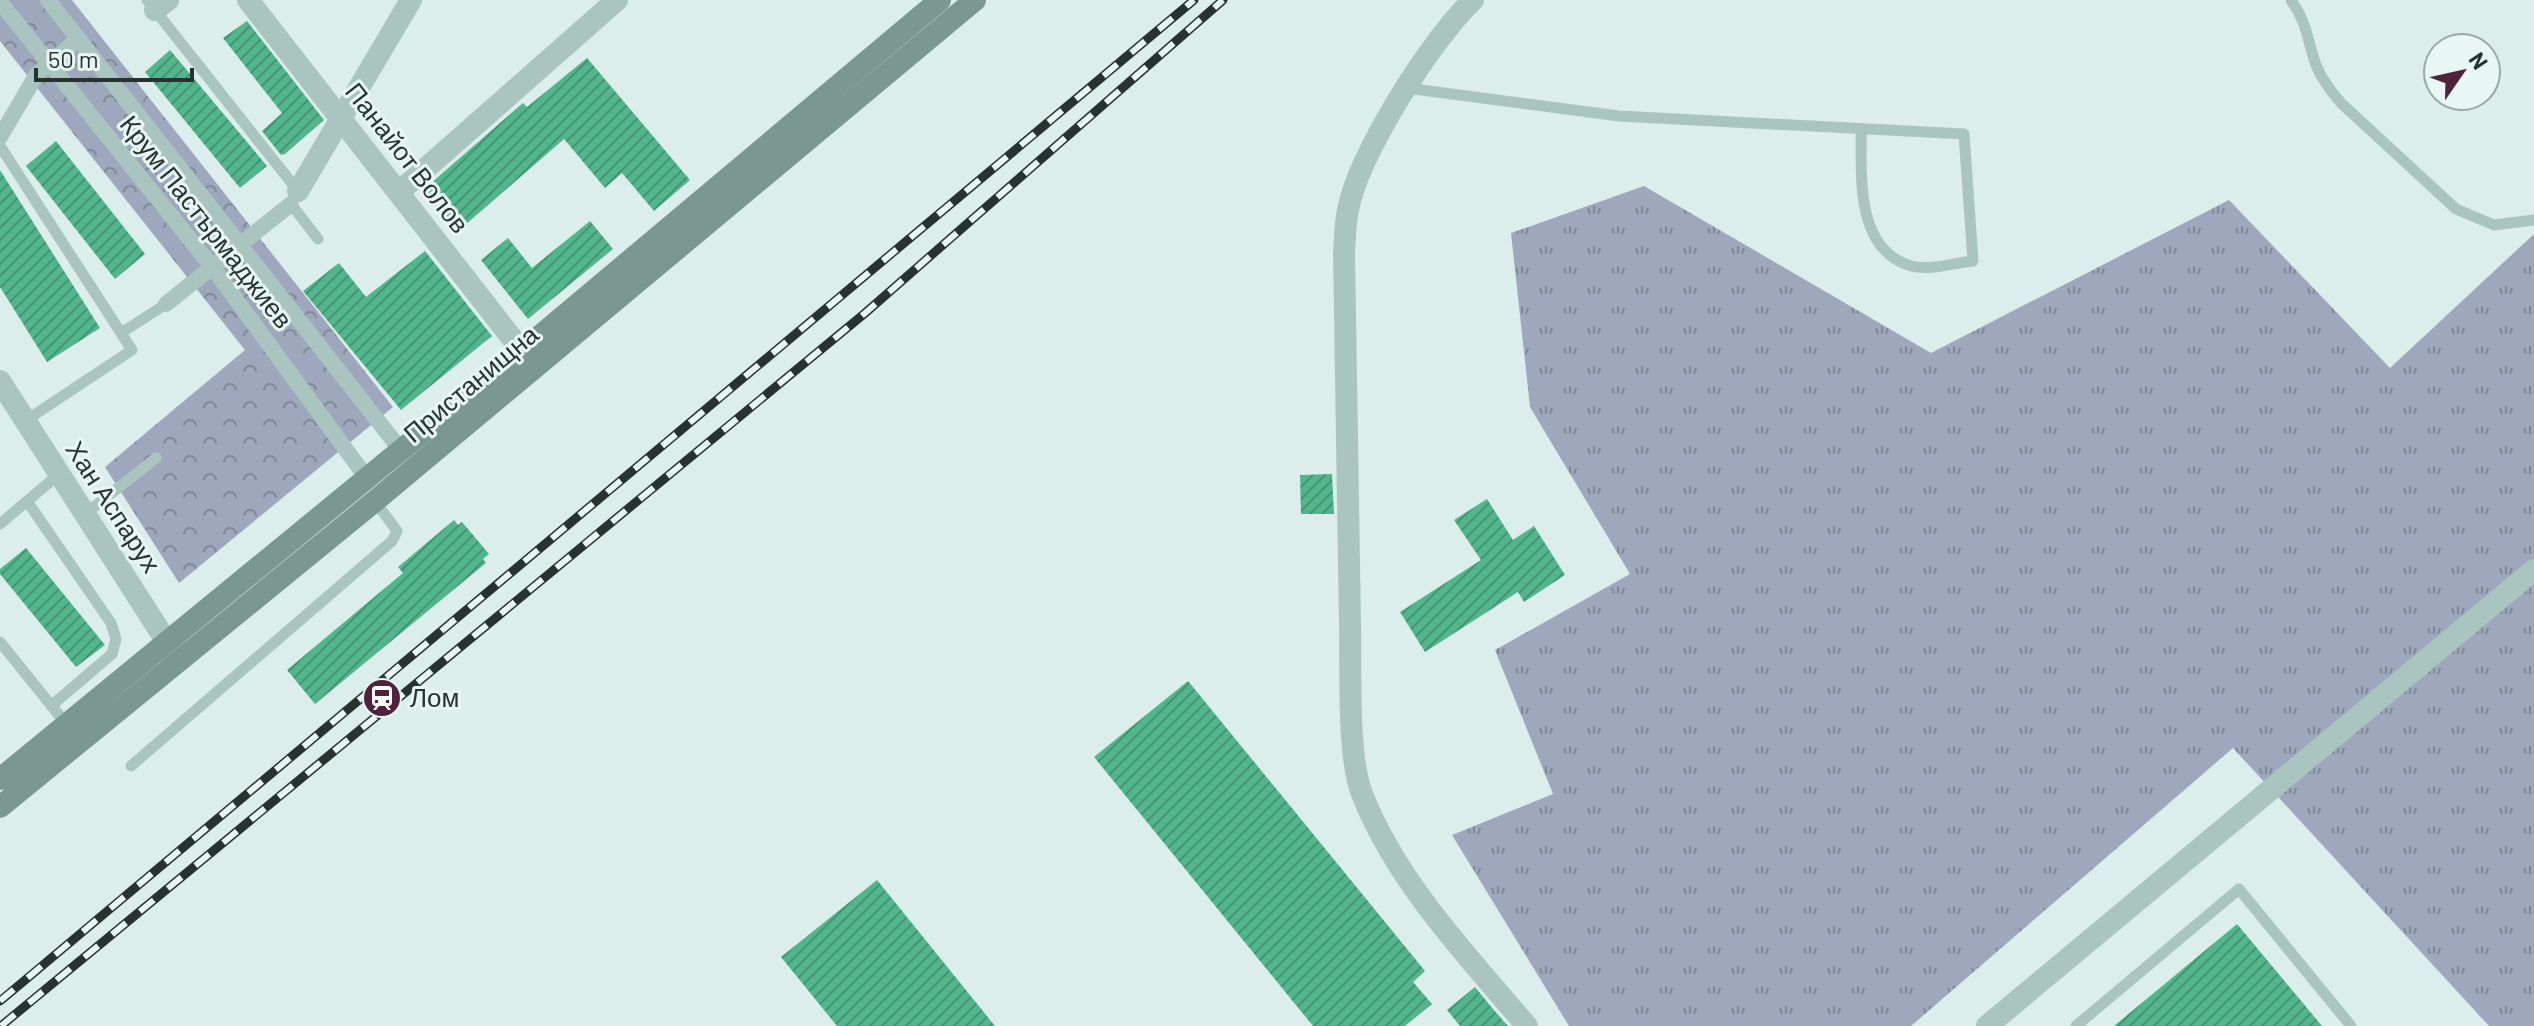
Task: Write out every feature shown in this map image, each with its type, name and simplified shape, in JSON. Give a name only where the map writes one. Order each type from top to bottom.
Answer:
[{"type":"main road","name":"Пристанищна","points":[[0,779],[522,351],[940,0]]},
{"type":"main road","name":"Пристанищна","points":[[0,807],[375,501],[975,0]]},
{"type":"street","name":"Крум Пастърмаджиев","points":[[48,0],[400,449]]},
{"type":"street","name":"Панайот Волов","points":[[248,0],[522,351]]},
{"type":"street","points":[[166,304],[295,198],[339,116],[411,0]]},
{"type":"street","points":[[399,192],[617,0]]},
{"type":"street","points":[[1473,0],[1449,23],[1406,88],[1360,173],[1348,209],[1344,253],[1351,706],[1361,792],[1406,873],[1445,927],[1527,1026]]},
{"type":"street","name":"Крум Пастърмаджиев","points":[[0,2],[213,268],[366,477]]},
{"type":"street","points":[[0,137],[37,74],[78,39]]},
{"type":"street","name":"Хан Аспарух","points":[[0,381],[180,662]]},
{"type":"street","points":[[1987,1026],[2534,570]]},
{"type":"lane","points":[[1449,23],[1459,0]]},
{"type":"lane","points":[[2291,0],[2311,36],[2316,64],[2341,103],[2456,209],[2474,220],[2494,225],[2534,220]]},
{"type":"lane","points":[[157,3],[295,198],[318,239]]},
{"type":"lane","points":[[1406,88],[1619,116],[1964,134],[1973,261],[1912,266],[1892,256],[1877,240],[1867,221],[1863,199],[1861,129]]},
{"type":"lane","points":[[0,146],[132,350],[25,421]]},
{"type":"lane","points":[[121,333],[166,304]]},
{"type":"lane","points":[[85,514],[156,458]]},
{"type":"lane","points":[[0,524],[59,474]]},
{"type":"lane","points":[[27,501],[111,623],[116,639],[112,654],[51,706]]},
{"type":"lane","points":[[131,766],[392,541],[397,531],[375,501]]},
{"type":"lane","points":[[0,642],[67,725]]},
{"type":"lane","points":[[2076,1026],[2239,889],[2351,1026]]},
{"type":"green space","points":[[0,0],[72,0],[393,407],[179,583],[105,467],[245,350],[0,41]]},
{"type":"green space","points":[[1644,186],[1931,353],[2229,200],[2390,368],[2534,234],[2534,1026],[2489,1026],[2233,748],[1911,1026],[1569,1026],[1452,835],[1553,794],[1495,650],[1630,574],[1530,407],[1511,233]]},
{"type":"building","points":[[247,21],[324,120],[285,154],[281,155],[262,131],[282,113],[223,38]]},
{"type":"building","points":[[170,50],[267,166],[240,188],[145,72]]},
{"type":"building","points":[[587,58],[690,180],[654,211],[622,173],[605,188],[564,139],[457,232],[422,191],[523,103],[527,107]]},
{"type":"building","points":[[56,141],[145,254],[115,279],[26,166]]},
{"type":"building","points":[[0,170],[100,328],[47,362],[0,287]]},
{"type":"building","points":[[590,221],[613,249],[528,319],[481,260],[508,238],[532,268]]},
{"type":"building","points":[[425,251],[492,336],[401,410],[303,291],[339,263],[366,297]]},
{"type":"building","points":[[1332,474],[1334,514],[1301,514],[1300,475]]},
{"type":"building","points":[[1487,499],[1513,540],[1534,526],[1565,575],[1524,602],[1518,592],[1425,652],[1400,612],[1481,560],[1454,520]]},
{"type":"building","points":[[454,520],[458,525],[462,522],[489,554],[483,559],[486,563],[315,704],[287,670],[403,573],[398,567]]},
{"type":"building","points":[[26,548],[105,645],[76,667],[0,574],[0,569]]},
{"type":"building","points":[[1188,681],[1425,971],[1413,982],[1432,1004],[1405,1026],[1313,1026],[1094,757]]},
{"type":"building","points":[[877,880],[995,1026],[837,1026],[781,957]]},
{"type":"building","points":[[2237,924],[2322,1026],[2114,1026]]},
{"type":"building","points":[[1475,987],[1508,1026],[1460,1026],[1447,1010]]},
{"type":"railway","points":[[0,1001],[1194,0]]},
{"type":"railway","points":[[1,1026],[864,314],[1223,0]]},
{"type":"place","name":"Лом","points":[[382,698]]}]
